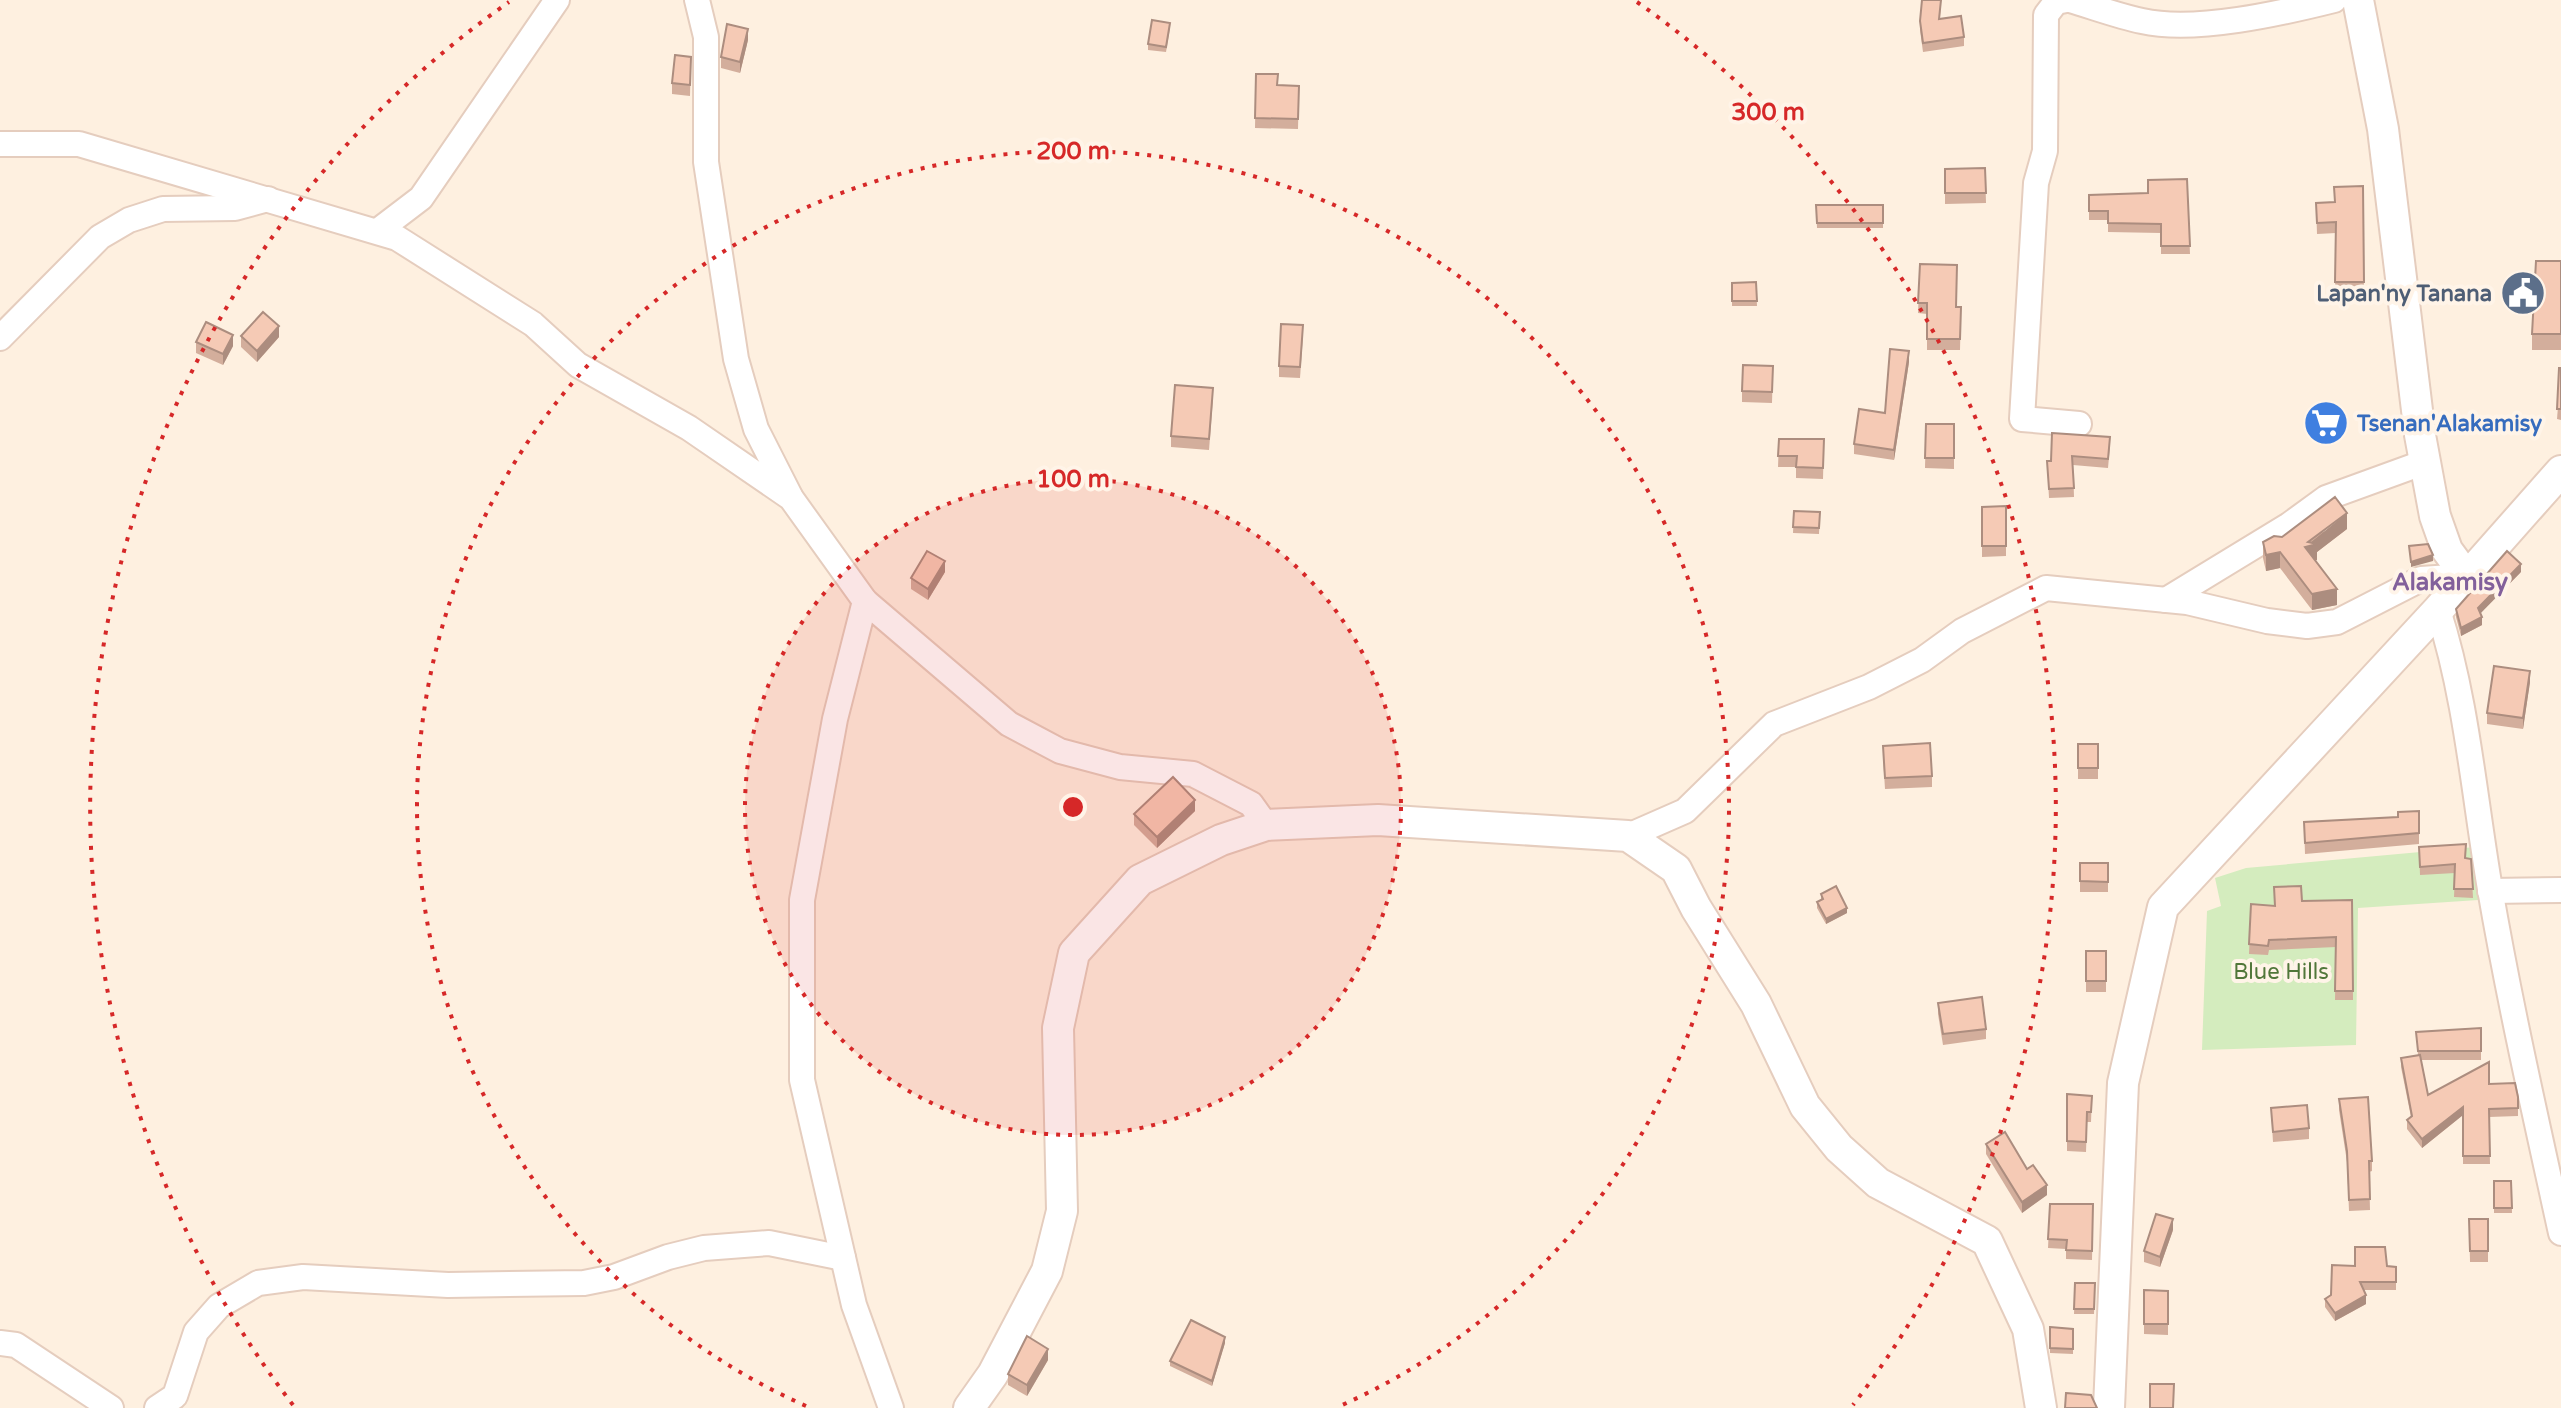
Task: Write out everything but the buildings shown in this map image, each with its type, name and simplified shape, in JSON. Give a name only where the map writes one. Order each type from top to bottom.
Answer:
[{"type":"street","points":[[379,230],[421,198],[557,0]]},
{"type":"street","points":[[697,0],[706,37],[706,162],[736,359],[756,429],[791,498],[865,601],[1009,724],[1060,751],[1120,767],[1193,774],[1251,804],[1266,825]]},
{"type":"street","points":[[2079,424],[2022,419],[2036,183],[2045,151],[2046,15],[2056,2],[2068,0],[2145,22],[2209,23],[2290,11],[2334,0]]},
{"type":"street","points":[[2358,0],[2383,129],[2425,462],[2443,538],[2466,576]]},
{"type":"street","points":[[0,144],[79,144],[379,230],[489,295],[533,324],[578,365],[689,428],[791,498]]},
{"type":"street","points":[[0,338],[100,237],[129,220],[163,209],[235,208],[268,199]]},
{"type":"street","points":[[2166,600],[2289,525],[2326,498],[2425,462]]},
{"type":"street","points":[[2109,1408],[2123,1083],[2163,907],[2438,610],[2561,471]]},
{"type":"street","points":[[969,1408],[993,1374],[1047,1271],[1062,1211],[1058,1028],[1074,953],[1140,880],[1221,840],[1266,825],[1378,820],[1628,836],[1685,811],[1774,724],[1869,687],[1922,660],[1962,631],[2046,588],[2166,600],[2307,626],[2337,622],[2421,579],[2466,576]]},
{"type":"street","points":[[865,601],[835,719],[802,900],[802,1080],[854,1305],[891,1408]]},
{"type":"street","points":[[2438,610],[2458,677],[2490,891],[2513,1015],[2561,1233]]},
{"type":"street","points":[[1628,836],[1676,869],[1756,1004],[1805,1106],[1839,1148],[1878,1183],[1987,1241],[2028,1329],[2041,1408]]},
{"type":"street","points":[[2490,891],[2561,890]]},
{"type":"street","points":[[157,1408],[175,1396],[196,1332],[219,1306],[258,1283],[303,1277],[448,1285],[584,1283],[614,1277],[704,1248],[769,1243],[843,1258]]},
{"type":"street","points":[[0,1343],[16,1345],[111,1408]]},
{"type":"green space","name":"Blue Hills","points":[[2475,847],[2478,900],[2358,908],[2356,1045],[2202,1050],[2207,911],[2221,906],[2215,878],[2246,868]]},
{"type":"place","name":"Lapan'ny Tanana","points":[[2523,293]]},
{"type":"place","name":"Tsenan'Alakamisy","points":[[2326,423]]},
{"type":"district","name":"Alakamisy","points":[[2450,582]]}]
